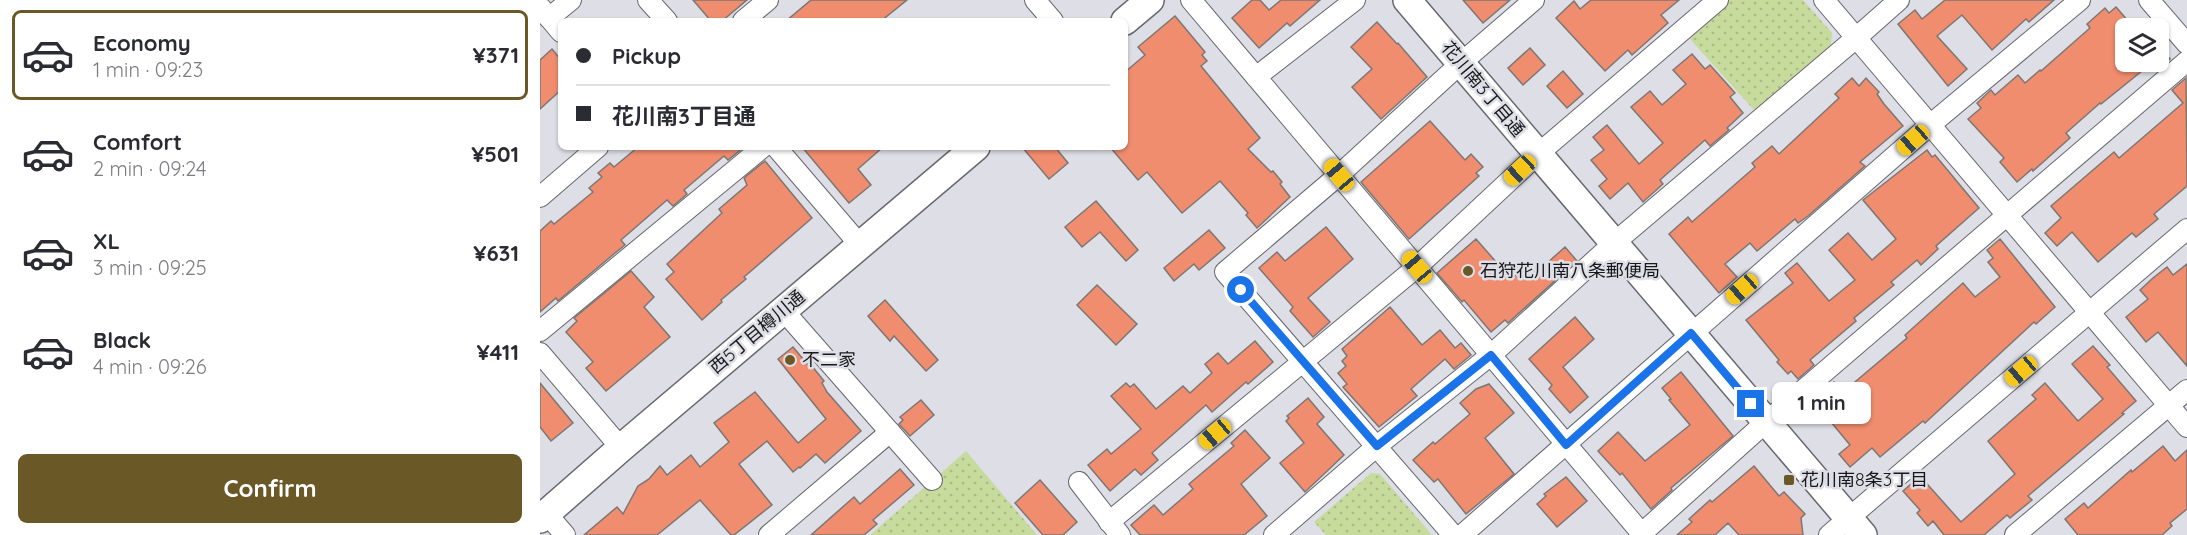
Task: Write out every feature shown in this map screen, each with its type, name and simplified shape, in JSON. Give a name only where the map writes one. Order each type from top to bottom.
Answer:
[{"type":"street","points":[[550,19],[571,0]]},
{"type":"street","points":[[648,0],[664,18]]},
{"type":"street","points":[[747,18],[768,0]]},
{"type":"street","points":[[1035,0],[1050,18]]},
{"type":"street","points":[[1128,18],[1150,0]]},
{"type":"street","points":[[1191,0],[1641,534],[1766,422],[2187,61]]},
{"type":"street","points":[[1256,77],[1355,0]]},
{"type":"street","name":"花川南3丁目通","points":[[1407,0],[1766,422],[1847,530]]},
{"type":"street","points":[[1453,535],[1225,272],[1339,175],[1461,63],[1534,0]]},
{"type":"street","points":[[1079,482],[1114,529],[1304,361],[1417,267],[1538,154],[1718,0]]},
{"type":"street","points":[[1824,0],[2187,427]]},
{"type":"street","points":[[1274,535],[1377,446],[1491,355],[1614,243],[1899,0]]},
{"type":"street","points":[[1462,535],[1930,126],[2080,0]]},
{"type":"street","points":[[2149,0],[2187,44]]},
{"type":"street","points":[[540,197],[595,150]]},
{"type":"street","points":[[540,331],[759,150]]},
{"type":"street","points":[[779,150],[861,245]]},
{"type":"street","name":"西5丁目樽川通","points":[[543,516],[972,150]]},
{"type":"street","points":[[1847,530],[2089,313],[2187,229]]},
{"type":"street","points":[[783,310],[932,480]]},
{"type":"street","points":[[540,353],[621,448]]},
{"type":"street","points":[[2015,535],[2187,390]]},
{"type":"street","points":[[769,535],[890,432]]},
{"type":"street","points":[[543,516],[565,535]]},
{"type":"green space","points":[[1722,0],[1803,0],[1832,33],[1831,45],[1804,81],[1754,110],[1690,39]]},
{"type":"green space","points":[[966,451],[1037,535],[870,535]]},
{"type":"green space","points":[[1371,473],[1380,474],[1432,535],[1326,535],[1314,522]]},
{"type":"building","points":[[693,0],[747,0],[726,18],[708,18]]},
{"type":"building","points":[[811,0],[907,0],[885,18],[790,18]]},
{"type":"building","points":[[1252,0],[1260,0],[1269,10],[1281,0],[1320,0],[1290,26],[1287,23],[1259,48],[1232,18]]},
{"type":"building","points":[[1463,0],[1510,0],[1483,23]]},
{"type":"building","points":[[1591,0],[1679,0],[1661,15],[1668,23],[1632,55],[1628,50],[1605,71],[1556,18],[1574,1],[1580,9]]},
{"type":"building","points":[[1945,0],[2054,0],[2029,22],[2026,19],[1992,50],[1962,15],[1937,36],[1967,69],[1948,86],[1898,24],[1915,10],[1922,19]]},
{"type":"building","points":[[2116,7],[2126,18],[2115,18],[2115,72],[2141,72],[2066,133],[2070,138],[2017,182],[2000,162],[2004,158],[1968,119],[1981,108],[1977,103],[1991,90],[1995,95],[2018,75],[2025,83],[2090,28],[2087,24],[2105,8],[2109,13]]},
{"type":"building","points":[[1175,16],[1205,52],[1202,55],[1207,61],[1201,66],[1260,138],[1248,149],[1271,172],[1273,171],[1290,197],[1257,228],[1246,215],[1248,213],[1220,181],[1182,213],[1147,172],[1138,180],[1113,150],[1128,150],[1128,69],[1145,55],[1138,47]]},
{"type":"building","points":[[1377,22],[1427,77],[1381,119],[1352,87],[1372,69],[1351,47]]},
{"type":"building","points":[[1530,48],[1545,65],[1523,85],[1508,68]]},
{"type":"building","points":[[552,49],[558,56],[558,93],[540,109],[540,60]]},
{"type":"building","points":[[1692,54],[1705,69],[1710,65],[1735,93],[1730,97],[1743,113],[1727,128],[1729,130],[1710,146],[1705,140],[1660,180],[1663,184],[1643,202],[1628,183],[1610,199],[1599,186],[1607,179],[1591,160],[1604,150],[1593,137],[1607,125],[1639,164],[1663,143],[1631,107],[1650,91],[1662,105],[1686,84],[1673,70]]},
{"type":"building","points":[[1563,71],[1583,94],[1567,108],[1547,86]]},
{"type":"building","points":[[1852,78],[1859,86],[1866,78],[1903,126],[1860,162],[1865,166],[1808,216],[1798,223],[1795,219],[1757,251],[1750,243],[1725,264],[1737,277],[1719,293],[1669,234],[1688,217],[1692,222],[1755,167],[1752,163],[1772,146],[1779,154],[1839,98],[1835,94]]},
{"type":"building","points":[[2186,78],[2187,186],[2154,214],[2158,219],[2136,237],[2132,233],[2098,262],[2072,232],[2057,246],[2045,233],[2061,218],[2051,206],[2114,152],[2119,158],[2183,103],[2172,90]]},
{"type":"building","points":[[1430,121],[1465,160],[1471,154],[1483,167],[1476,173],[1479,176],[1409,239],[1361,182]]},
{"type":"building","points":[[634,150],[740,150],[728,160],[724,156],[684,190],[687,194],[673,206],[667,200],[621,240],[625,245],[558,301],[556,298],[540,312],[540,231],[551,221],[554,224],[593,192],[589,188],[602,177],[598,173],[610,163],[614,167]]},
{"type":"building","points":[[805,150],[880,150],[858,169],[871,185],[849,203]]},
{"type":"building","points":[[1025,150],[1057,150],[1068,163],[1049,179]]},
{"type":"building","points":[[1927,150],[1932,157],[1935,155],[1979,208],[1936,246],[1938,249],[1921,265],[1917,260],[1891,282],[1894,285],[1854,318],[1856,321],[1810,360],[1814,365],[1798,379],[1791,371],[1788,374],[1746,320],[1793,283],[1785,273],[1797,263],[1829,301],[1855,280],[1829,250],[1848,233],[1872,260],[1896,239],[1863,200]]},
{"type":"building","points":[[765,161],[812,218],[744,277],[746,279],[702,320],[666,279],[674,272],[667,264],[722,213],[719,209],[747,185],[744,178]]},
{"type":"building","points":[[1096,201],[1138,250],[1126,261],[1100,232],[1082,247],[1065,227]]},
{"type":"building","points":[[1326,227],[1353,259],[1308,298],[1330,322],[1313,337],[1290,311],[1293,307],[1259,268],[1277,252],[1285,261]]},
{"type":"building","points":[[1209,230],[1225,248],[1199,270],[1194,264],[1174,281],[1164,268]]},
{"type":"building","points":[[1476,239],[1511,279],[1529,264],[1536,273],[1565,247],[1577,261],[1508,323],[1505,320],[1491,332],[1437,273]]},
{"type":"building","points":[[2000,239],[2055,307],[2036,324],[2034,322],[1925,423],[1923,421],[1880,457],[1872,448],[1850,467],[1839,454],[1850,445],[1813,397],[1834,382],[1843,392],[1907,338],[1905,335],[1963,283],[1975,297],[2000,277],[1988,262],[1993,258],[1987,250]]},
{"type":"building","points":[[2187,264],[2187,366],[2158,332],[2146,342],[2126,317],[2148,299],[2140,290],[2153,278],[2167,267],[2173,275]]},
{"type":"building","points":[[631,271],[654,297],[644,307],[670,337],[606,391],[586,368],[593,362],[566,332],[577,321],[574,318]]},
{"type":"building","points":[[1097,285],[1137,324],[1116,345],[1077,305]]},
{"type":"building","points":[[885,300],[938,360],[926,371],[894,336],[890,341],[868,316]]},
{"type":"building","points":[[1390,307],[1422,345],[1440,330],[1455,348],[1461,343],[1471,355],[1454,369],[1445,359],[1411,389],[1417,396],[1379,427],[1343,387],[1347,384],[1338,373],[1346,366],[1342,361],[1347,356],[1342,349]]},
{"type":"building","points":[[1575,317],[1594,339],[1563,367],[1588,397],[1570,413],[1549,389],[1552,385],[1529,359]]},
{"type":"building","points":[[1255,341],[1273,362],[1212,412],[1206,405],[1152,453],[1158,460],[1141,475],[1135,469],[1110,491],[1088,465],[1107,449],[1111,454],[1141,429],[1111,396],[1126,383],[1130,387],[1134,384],[1156,409],[1183,386],[1190,393],[1212,373],[1205,364],[1218,353],[1228,364]]},
{"type":"building","points":[[2093,346],[2110,365],[2107,367],[2136,401],[2122,413],[2124,414],[2028,496],[2032,500],[2010,518],[2007,515],[1984,535],[1944,535],[1933,521],[1928,526],[1917,513],[1920,510],[1903,491],[1920,476],[1961,522],[2015,474],[1988,441],[2036,399],[2032,395],[2045,383],[2078,421],[2103,399],[2072,364]]},
{"type":"building","points":[[793,347],[824,381],[822,383],[827,392],[861,431],[825,463],[816,454],[793,472],[767,441],[739,464],[772,505],[734,535],[731,535],[700,500],[657,535],[584,535],[617,507],[623,514],[638,486],[649,479],[660,466],[667,475],[691,455],[700,467],[729,442],[714,423],[755,392],[798,443],[826,419],[778,359]]},
{"type":"building","points":[[1681,372],[1733,436],[1671,488],[1672,490],[1651,509],[1622,473],[1620,475],[1598,451],[1618,432],[1645,461],[1690,425],[1662,388]]},
{"type":"building","points":[[540,383],[573,423],[551,441],[540,427]]},
{"type":"building","points":[[1489,384],[1514,413],[1485,438],[1514,474],[1466,514],[1438,479],[1434,482],[1413,460],[1470,414],[1460,403],[1476,389]]},
{"type":"building","points":[[1308,398],[1324,417],[1317,424],[1344,455],[1305,492],[1280,463],[1304,443],[1286,421],[1289,418],[1287,416]]},
{"type":"building","points":[[921,400],[934,415],[910,436],[899,424],[903,420],[900,417]]},
{"type":"building","points":[[1245,430],[1270,458],[1241,484],[1267,516],[1244,535],[1140,535],[1131,525],[1154,505],[1163,515],[1193,489],[1189,484],[1234,446],[1231,443]]},
{"type":"building","points":[[2163,446],[2175,461],[2187,450],[2187,509],[2170,523],[2172,526],[2162,535],[2078,535],[2065,519],[2084,503],[2088,508],[2131,470],[2132,472]]},
{"type":"building","points":[[1754,466],[1779,496],[1784,492],[1805,514],[1801,518],[1803,535],[1739,535],[1728,523],[1715,535],[1677,535],[1692,522],[1689,519],[1710,500],[1712,502]]},
{"type":"building","points":[[900,469],[914,485],[873,520],[877,524],[864,535],[811,535],[854,497],[860,504]]},
{"type":"building","points":[[1566,477],[1587,501],[1557,527],[1537,504],[1546,496],[1544,494]]},
{"type":"building","points":[[1040,480],[1077,522],[1063,535],[1043,535],[1015,503]]},
{"type":"place","name":"石狩花川南八条郵便局","points":[[1468,271]]},
{"type":"place","name":"不二家","points":[[790,360]]},
{"type":"place","name":"花川南8条3丁目","points":[[1789,480]]},
{"type":"route","points":[[1241,290],[1377,446],[1491,355],[1566,445],[1691,333],[1751,404]]}]
